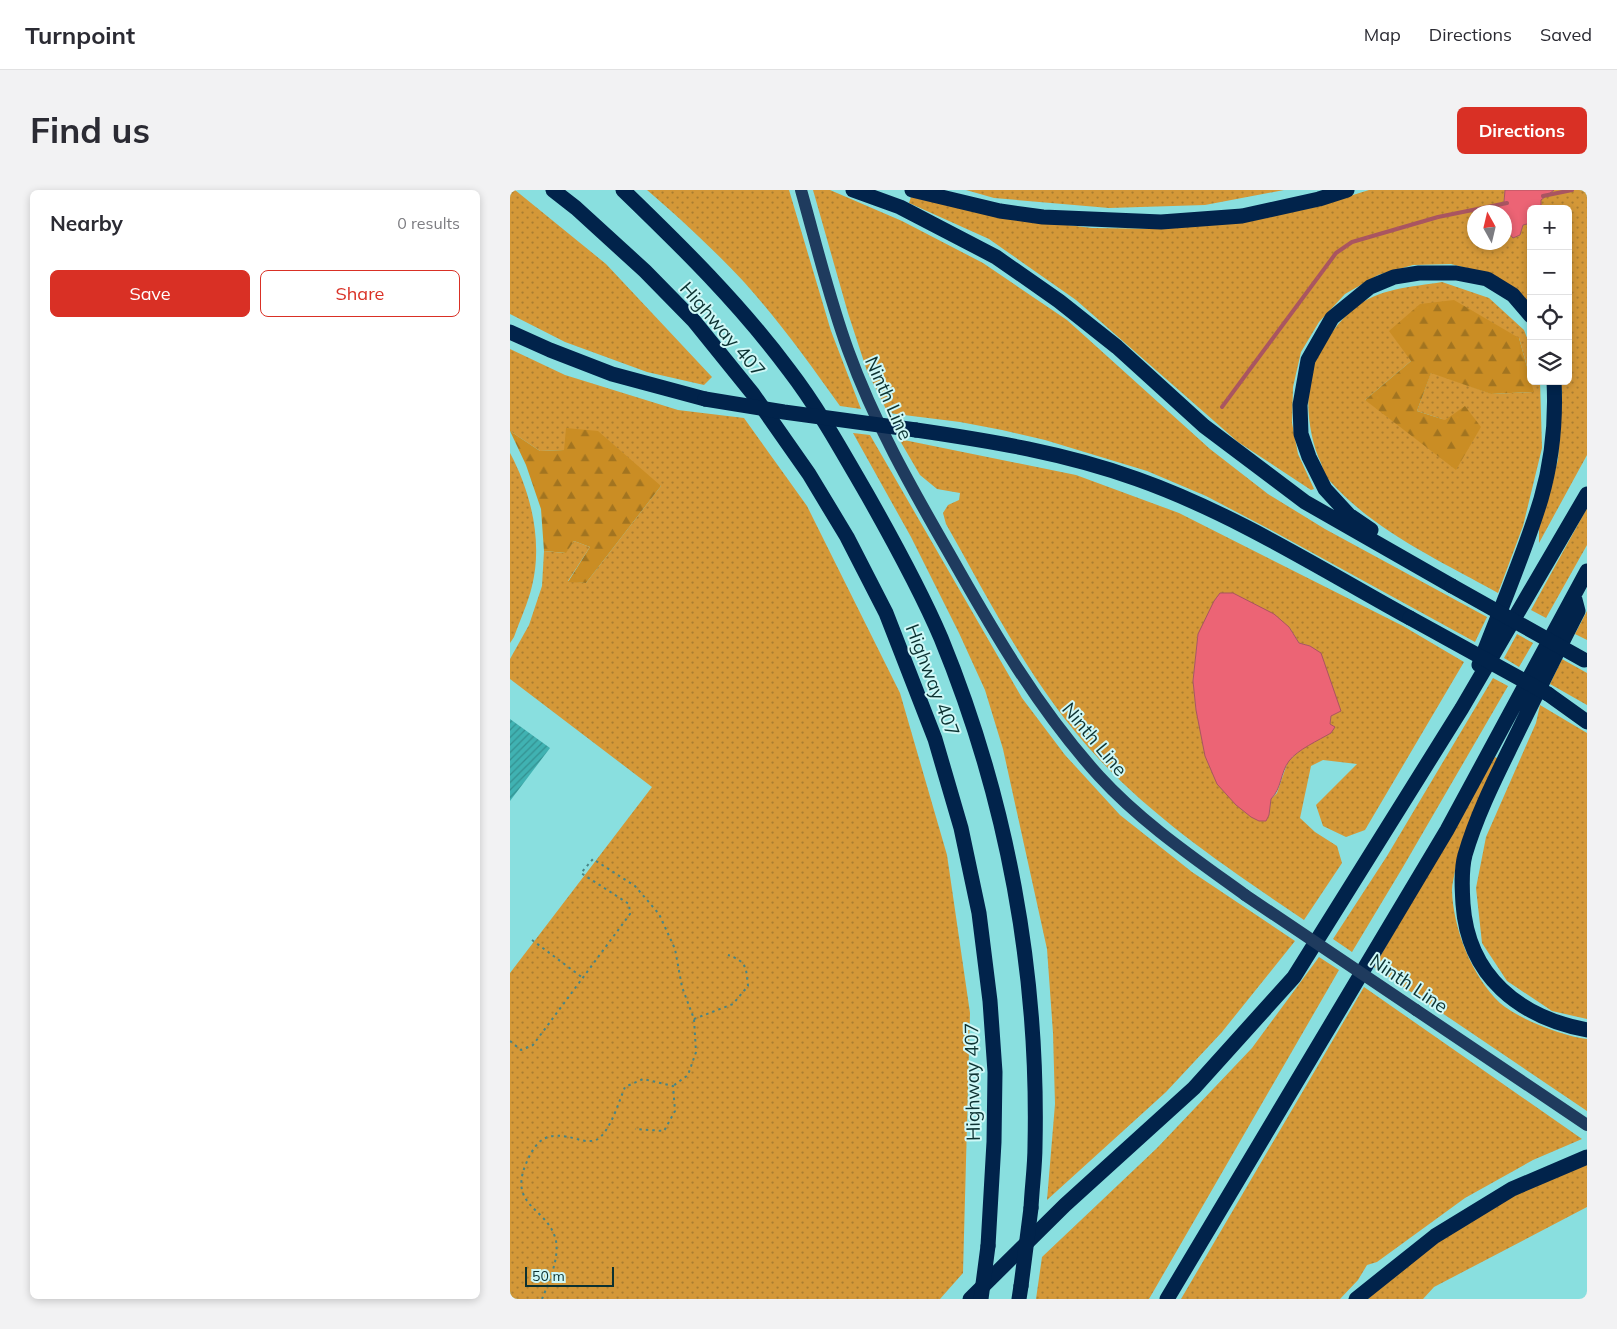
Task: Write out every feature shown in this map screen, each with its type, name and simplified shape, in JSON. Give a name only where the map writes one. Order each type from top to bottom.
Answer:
[{"type":"highway","name":"Highway 407","points":[[553,190],[576,208],[645,271],[694,321],[753,394],[809,474],[847,538],[886,612],[935,738],[961,828],[979,913],[990,1001],[994,1072],[994,1142],[988,1246],[981,1299]]},
{"type":"highway","name":"Highway 407","points":[[623,190],[697,262],[747,318],[790,371],[838,443],[903,558],[940,637],[969,713],[994,796],[1012,874],[1028,973],[1034,1058],[1035,1147],[1020,1293]]},
{"type":"highway","points":[[853,190],[900,207],[996,257],[1088,324],[1117,347],[1204,426],[1305,502],[1585,661]]},
{"type":"highway","points":[[912,190],[1000,211],[1043,217],[1161,222],[1242,216],[1319,199],[1347,190]]},
{"type":"highway","points":[[1452,586],[1349,515],[1325,490],[1309,457],[1301,434],[1300,405],[1308,360],[1332,318],[1370,287],[1394,277],[1419,273],[1456,273],[1487,279],[1513,295],[1527,311]]},
{"type":"highway","points":[[510,332],[612,374],[705,399],[916,430],[1046,452],[1137,479],[1180,496],[1245,528],[1548,694],[1585,718]]},
{"type":"highway","points":[[1462,708],[1519,561],[1541,498],[1552,439],[1555,410],[1554,385]]},
{"type":"highway","points":[[970,1299],[1065,1205],[1194,1088],[1294,977],[1462,708],[1587,494]]},
{"type":"highway","points":[[1167,1299],[1447,830],[1587,571]]},
{"type":"highway","points":[[1574,596],[1578,611],[1482,805],[1465,856],[1462,890],[1464,918],[1471,944],[1483,969],[1503,991],[1534,1013],[1563,1025],[1587,1030]]},
{"type":"highway","points":[[1356,1299],[1435,1236],[1512,1189],[1587,1157]]},
{"type":"main road","name":"Ninth Line","points":[[801,190],[848,351],[865,393],[898,463],[974,598],[1022,677],[1065,737],[1100,778],[1151,826],[1244,895],[1587,1126]]},
{"type":"path","points":[[510,1041],[521,1050],[533,1045],[630,914],[629,904],[582,873],[592,859],[635,886],[659,914],[675,949],[682,987],[694,1019],[696,1052],[688,1075],[673,1086],[643,1079],[624,1087],[607,1128],[596,1140],[584,1141],[562,1135],[550,1135],[539,1142],[525,1167],[521,1188],[525,1201],[548,1222],[556,1238],[555,1266],[542,1299]]},
{"type":"path","points":[[532,940],[583,978]]},
{"type":"path","points":[[694,1019],[733,1004],[748,986],[747,970],[740,959],[728,955]]},
{"type":"path","points":[[635,1128],[664,1131],[675,1112],[673,1086]]},
{"type":"shaded area","points":[[510,190],[515,190],[606,264],[712,377],[704,385],[647,372],[565,342],[510,314]]},
{"type":"shaded area","points":[[647,190],[789,190],[831,331],[861,409],[840,406],[782,327],[744,282],[697,235]]},
{"type":"shaded area","points":[[813,190],[830,190],[902,221],[983,263],[1067,320],[1210,449],[1268,494],[1325,529],[1487,617],[1475,642],[1206,496],[1147,471],[1045,440],[1002,430],[960,422],[888,413],[867,371],[848,313]]},
{"type":"shaded area","points":[[966,190],[1284,190],[1205,205],[1109,208],[994,198]]},
{"type":"shaded area","points":[[1369,190],[1505,190],[1504,202],[1501,205],[1467,205],[1467,250],[1512,250],[1512,237],[1520,235],[1523,225],[1527,224],[1527,304],[1485,273],[1451,264],[1413,265],[1378,275],[1345,294],[1319,322],[1301,352],[1293,387],[1292,423],[1298,454],[1314,489],[1311,490],[1238,442],[1076,300],[989,239],[909,203],[911,197],[1009,218],[1092,228],[1164,229],[1311,208]]},
{"type":"shaded area","points":[[1505,190],[1554,190],[1541,200],[1541,205],[1527,205],[1527,224],[1523,225],[1520,235],[1513,238],[1512,205],[1501,205],[1504,202]]},
{"type":"shaded area","points":[[1554,190],[1587,190],[1587,455],[1539,543],[1539,524],[1558,460],[1562,393],[1561,385],[1572,385],[1572,205],[1540,205],[1541,200]]},
{"type":"shaded area","points":[[1442,282],[1489,298],[1524,330],[1527,338],[1527,367],[1519,338],[1411,361],[1365,400],[1445,420],[1417,411],[1431,372],[1492,394],[1533,392],[1532,385],[1540,385],[1542,448],[1523,526],[1498,593],[1408,543],[1366,515],[1329,480],[1312,438],[1308,396],[1313,369],[1324,344],[1343,319],[1363,302],[1384,293],[1407,287]]},
{"type":"shaded area","points":[[510,349],[565,375],[678,410],[744,418],[807,506],[900,693],[947,855],[970,1013],[963,1273],[940,1299],[510,1299],[510,973],[652,787],[510,679],[510,659],[529,625],[542,586],[544,551],[565,553],[574,541],[590,547],[568,581],[586,583],[661,486],[564,450],[540,451],[510,431]]},
{"type":"shaded area","points":[[853,433],[870,435],[1022,698],[1065,755],[1120,815],[1192,872],[1295,941],[1222,1032],[1166,1092],[1047,1200],[1055,1104],[1053,1033],[1047,949],[1003,749],[985,690],[959,633],[911,537]]},
{"type":"shaded area","points":[[899,439],[1076,475],[1179,513],[1403,626],[1464,662],[1365,830],[1346,837],[1323,826],[1316,805],[1357,764],[1323,760],[1311,766],[1300,818],[1315,832],[1337,846],[1342,863],[1304,920],[1223,864],[1171,825],[1099,759],[1054,705],[1034,676],[997,616],[946,524],[943,513],[948,505],[959,500],[960,493],[937,489],[920,475]],"holes":[[[1289,627],[1299,643],[1310,646],[1331,715],[1330,724],[1288,761],[1277,793],[1271,799],[1269,815],[1196,710],[1193,680],[1198,634]]]},
{"type":"shaded area","points":[[510,453],[524,484],[529,501],[533,518],[536,552],[535,569],[530,592],[514,637],[510,643]]},
{"type":"shaded area","points":[[1587,508],[1587,545],[1546,618],[1531,610]]},
{"type":"shaded area","points":[[1220,593],[1233,593],[1274,614],[1289,627],[1299,643],[1310,646],[1321,653],[1341,711],[1331,716],[1330,724],[1335,727],[1331,733],[1303,749],[1289,761],[1275,795],[1271,799],[1269,815],[1266,821],[1259,821],[1251,817],[1236,805],[1217,784],[1205,756],[1196,710],[1193,681],[1198,634],[1214,601]]},
{"type":"shaded area","points":[[1587,611],[1587,640],[1575,634]]},
{"type":"shaded area","points":[[1517,634],[1533,643],[1519,667],[1504,658]]},
{"type":"shaded area","points":[[1562,659],[1587,673],[1587,705],[1550,684]]},
{"type":"shaded area","points":[[1493,678],[1508,686],[1352,952],[1333,939],[1387,856]]},
{"type":"shaded area","points":[[1540,705],[1587,733],[1587,1019],[1552,1011],[1507,981],[1482,943],[1476,888],[1486,837],[1536,723]]},
{"type":"shaded area","points":[[1495,757],[1499,759],[1462,841],[1453,881],[1453,905],[1460,936],[1473,966],[1490,992],[1500,1003],[1518,1015],[1541,1026],[1587,1039],[1587,1111],[1374,967]]},
{"type":"shaded area","points":[[1319,957],[1339,970],[1149,1299],[1036,1299],[1042,1257],[1157,1148],[1252,1048]]},
{"type":"shaded area","points":[[1364,987],[1582,1139],[1533,1160],[1465,1198],[1377,1262],[1367,1265],[1358,1280],[1340,1299],[1181,1299]]},
{"type":"shaded area","points":[[1587,1159],[1587,1207],[1434,1287],[1423,1299],[1368,1299],[1403,1263],[1488,1204]]},
{"type":"green space","points":[[1454,300],[1519,338],[1527,367],[1527,385],[1532,385],[1534,392],[1491,394],[1431,373],[1417,411],[1445,420],[1465,406],[1481,427],[1456,470],[1365,400],[1411,361],[1389,331],[1420,304]]},
{"type":"green space","points":[[566,428],[598,431],[661,486],[586,583],[568,582],[590,547],[574,541],[566,553],[544,551],[541,509],[526,465],[510,431],[540,451],[564,450]]},
{"type":"building","points":[[510,719],[550,748],[510,801]]},
{"type":"waterway","points":[[1543,196],[1572,190]]},
{"type":"waterway","points":[[1222,407],[1336,253],[1352,242],[1438,217],[1507,203]]}]
